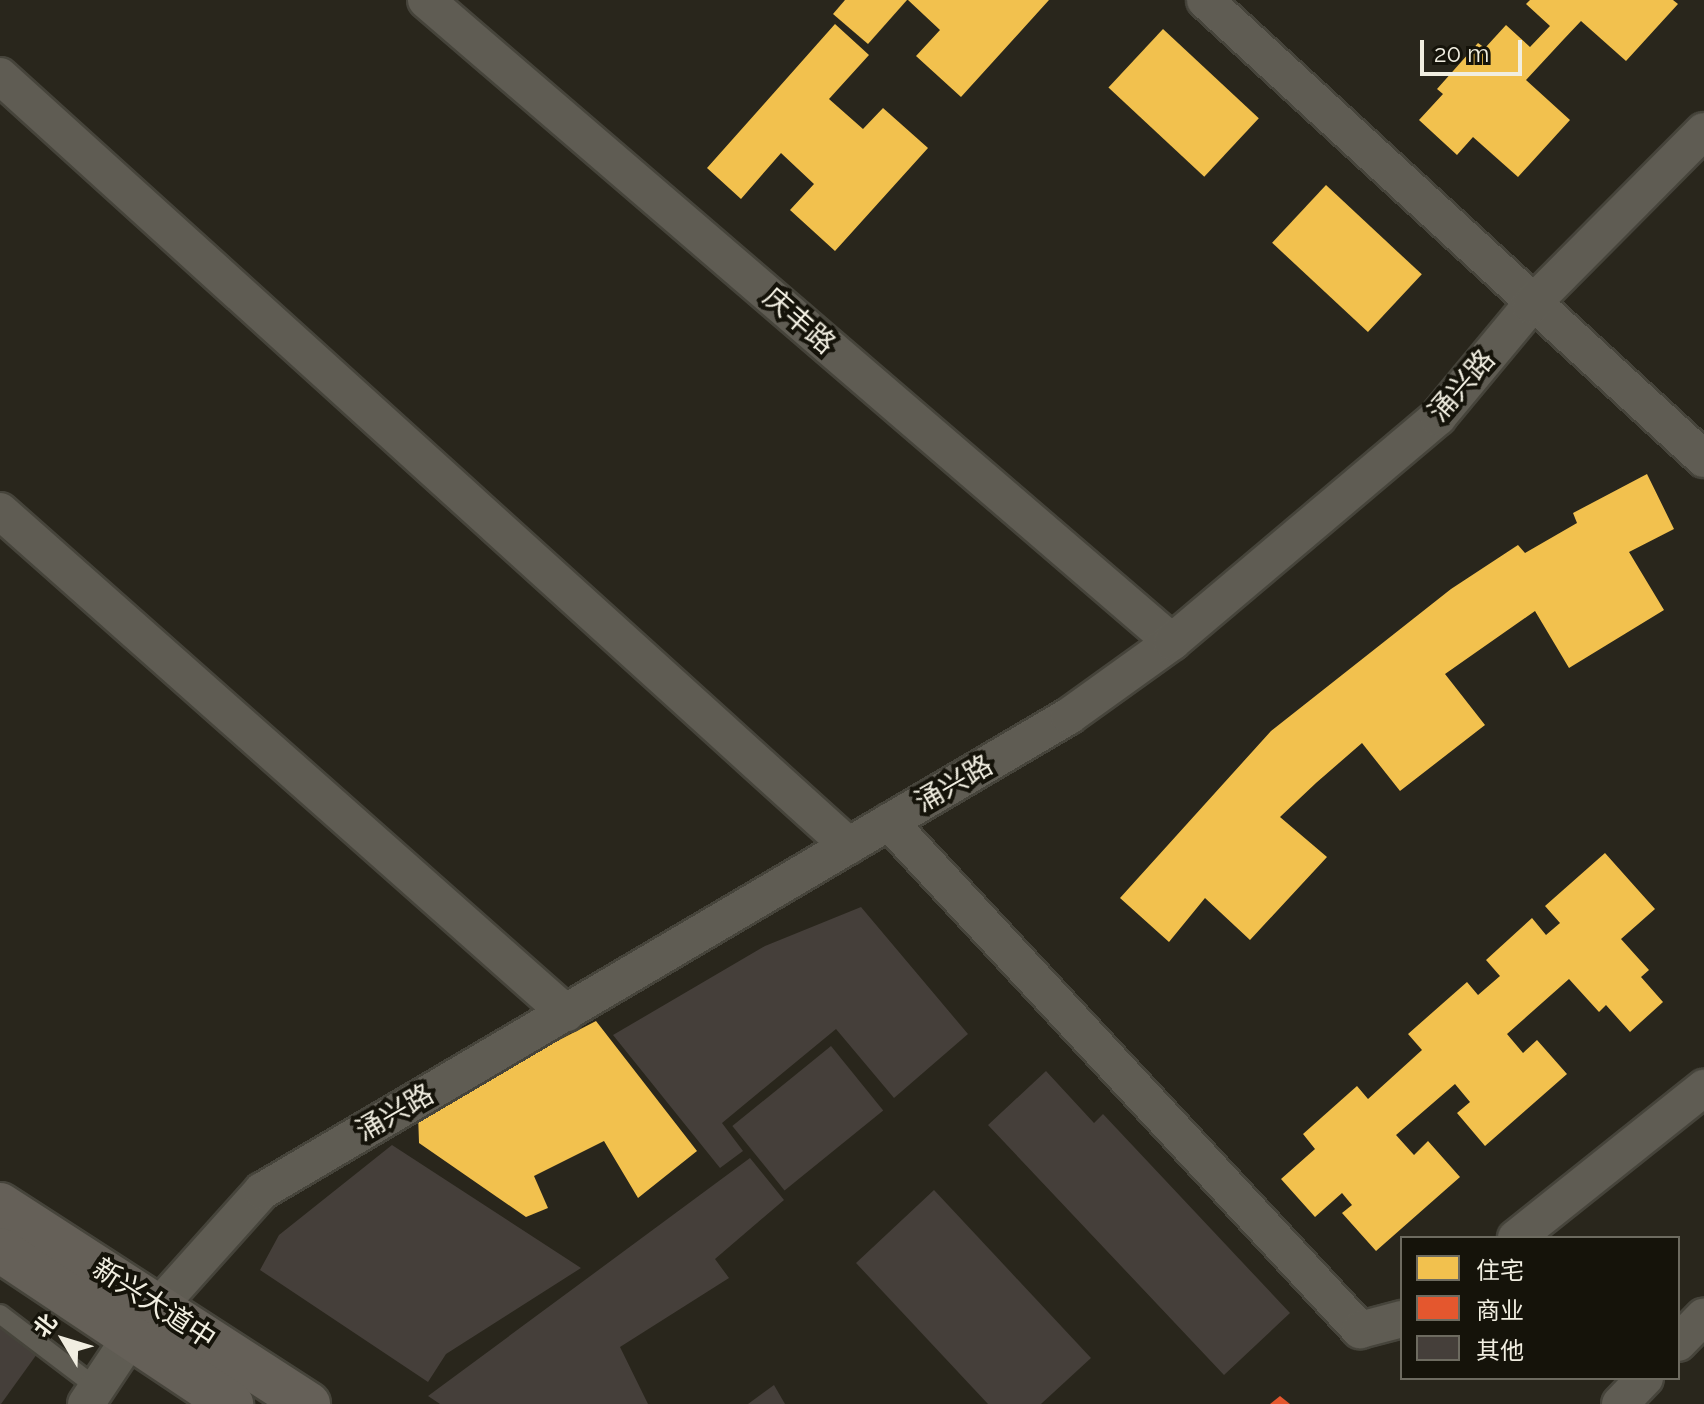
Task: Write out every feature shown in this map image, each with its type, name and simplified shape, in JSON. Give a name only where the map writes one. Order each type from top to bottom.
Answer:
[{"type":"main road","name":"新兴大道中","points":[[0,1205],[144,1323],[231,1404]]},
{"type":"main road","name":"新兴大道中","points":[[0,1250],[308,1404]]},
{"type":"street","name":"庆丰路","points":[[426,0],[1172,642]]},
{"type":"street","points":[[1205,0],[1531,305],[1704,459]]},
{"type":"street","points":[[0,76],[849,846]]},
{"type":"street","name":"涌兴路","points":[[92,1396],[144,1323],[262,1191],[1069,716],[1172,642],[1438,417],[1531,305],[1704,131]]},
{"type":"street","points":[[0,511],[566,1013]]},
{"type":"street","points":[[889,822],[1360,1330],[1400,1320]]},
{"type":"street","points":[[1519,1236],[1704,1088]]},
{"type":"street","points":[[1680,1341],[1704,1316]]},
{"type":"street","points":[[1620,1404],[1643,1380]]},
{"type":"lane","points":[[0,1314],[92,1396]]},
{"type":"building: 住宅","points":[[845,0],[907,0],[868,44],[833,14]]},
{"type":"building: 住宅","points":[[908,0],[1049,0],[961,97],[916,56],[940,30]]},
{"type":"building: 住宅","points":[[1530,0],[1673,0],[1678,4],[1626,61],[1581,21],[1526,80],[1570,120],[1518,177],[1473,137],[1457,155],[1419,120],[1443,94],[1437,89],[1478,43],[1485,48],[1506,25],[1530,47],[1550,26],[1526,4]]},
{"type":"building: 住宅","points":[[835,24],[869,55],[829,99],[863,129],[883,108],[928,148],[835,251],[790,210],[814,184],[781,153],[741,199],[707,168]]},
{"type":"building: 住宅","points":[[1163,29],[1259,118],[1204,177],[1108,88]]},
{"type":"building: 住宅","points":[[1326,185],[1422,274],[1368,332],[1272,243]]},
{"type":"building: 住宅","points":[[1647,474],[1674,529],[1629,552],[1664,610],[1569,668],[1535,611],[1445,674],[1485,725],[1400,791],[1362,743],[1316,783],[1280,817],[1327,857],[1250,940],[1205,898],[1169,942],[1120,898],[1271,731],[1451,589],[1518,545],[1525,553],[1577,523],[1573,513]]},
{"type":"building: 住宅","points":[[1605,853],[1655,909],[1621,939],[1649,970],[1641,977],[1663,1002],[1630,1032],[1606,1005],[1599,1012],[1569,979],[1507,1034],[1523,1053],[1537,1040],[1567,1074],[1485,1146],[1457,1113],[1470,1102],[1455,1084],[1396,1135],[1414,1155],[1428,1141],[1460,1177],[1376,1251],[1342,1213],[1352,1205],[1342,1193],[1315,1217],[1281,1179],[1315,1149],[1303,1134],[1357,1086],[1368,1099],[1422,1050],[1408,1034],[1467,982],[1478,995],[1500,976],[1486,960],[1532,918],[1546,935],[1560,923],[1545,906]]},
{"type":"building: 住宅","points":[[596,1021],[697,1151],[638,1198],[604,1141],[534,1176],[548,1208],[526,1217],[419,1143],[418,1113]]},
{"type":"building: 商业","points":[[1280,1396],[1290,1404],[1270,1404]]},
{"type":"building: 其他","points":[[861,907],[968,1034],[894,1098],[836,1029],[722,1123],[743,1151],[720,1168],[613,1035],[765,946]]},
{"type":"building: 其他","points":[[831,1046],[883,1111],[785,1190],[732,1126]]},
{"type":"building: 其他","points":[[1046,1071],[1094,1123],[1103,1114],[1290,1313],[1224,1375],[988,1125]]},
{"type":"building: 其他","points":[[392,1145],[581,1268],[446,1354],[428,1382],[260,1270],[279,1235]]},
{"type":"building: 其他","points":[[750,1158],[784,1200],[715,1259],[729,1278],[620,1347],[648,1404],[440,1404],[428,1396]]},
{"type":"building: 其他","points":[[934,1190],[1091,1358],[1041,1404],[988,1404],[856,1263]]},
{"type":"building: 其他","points":[[0,1327],[37,1354],[1,1404],[0,1404]]},
{"type":"building: 其他","points":[[774,1385],[785,1404],[748,1404]]}]
